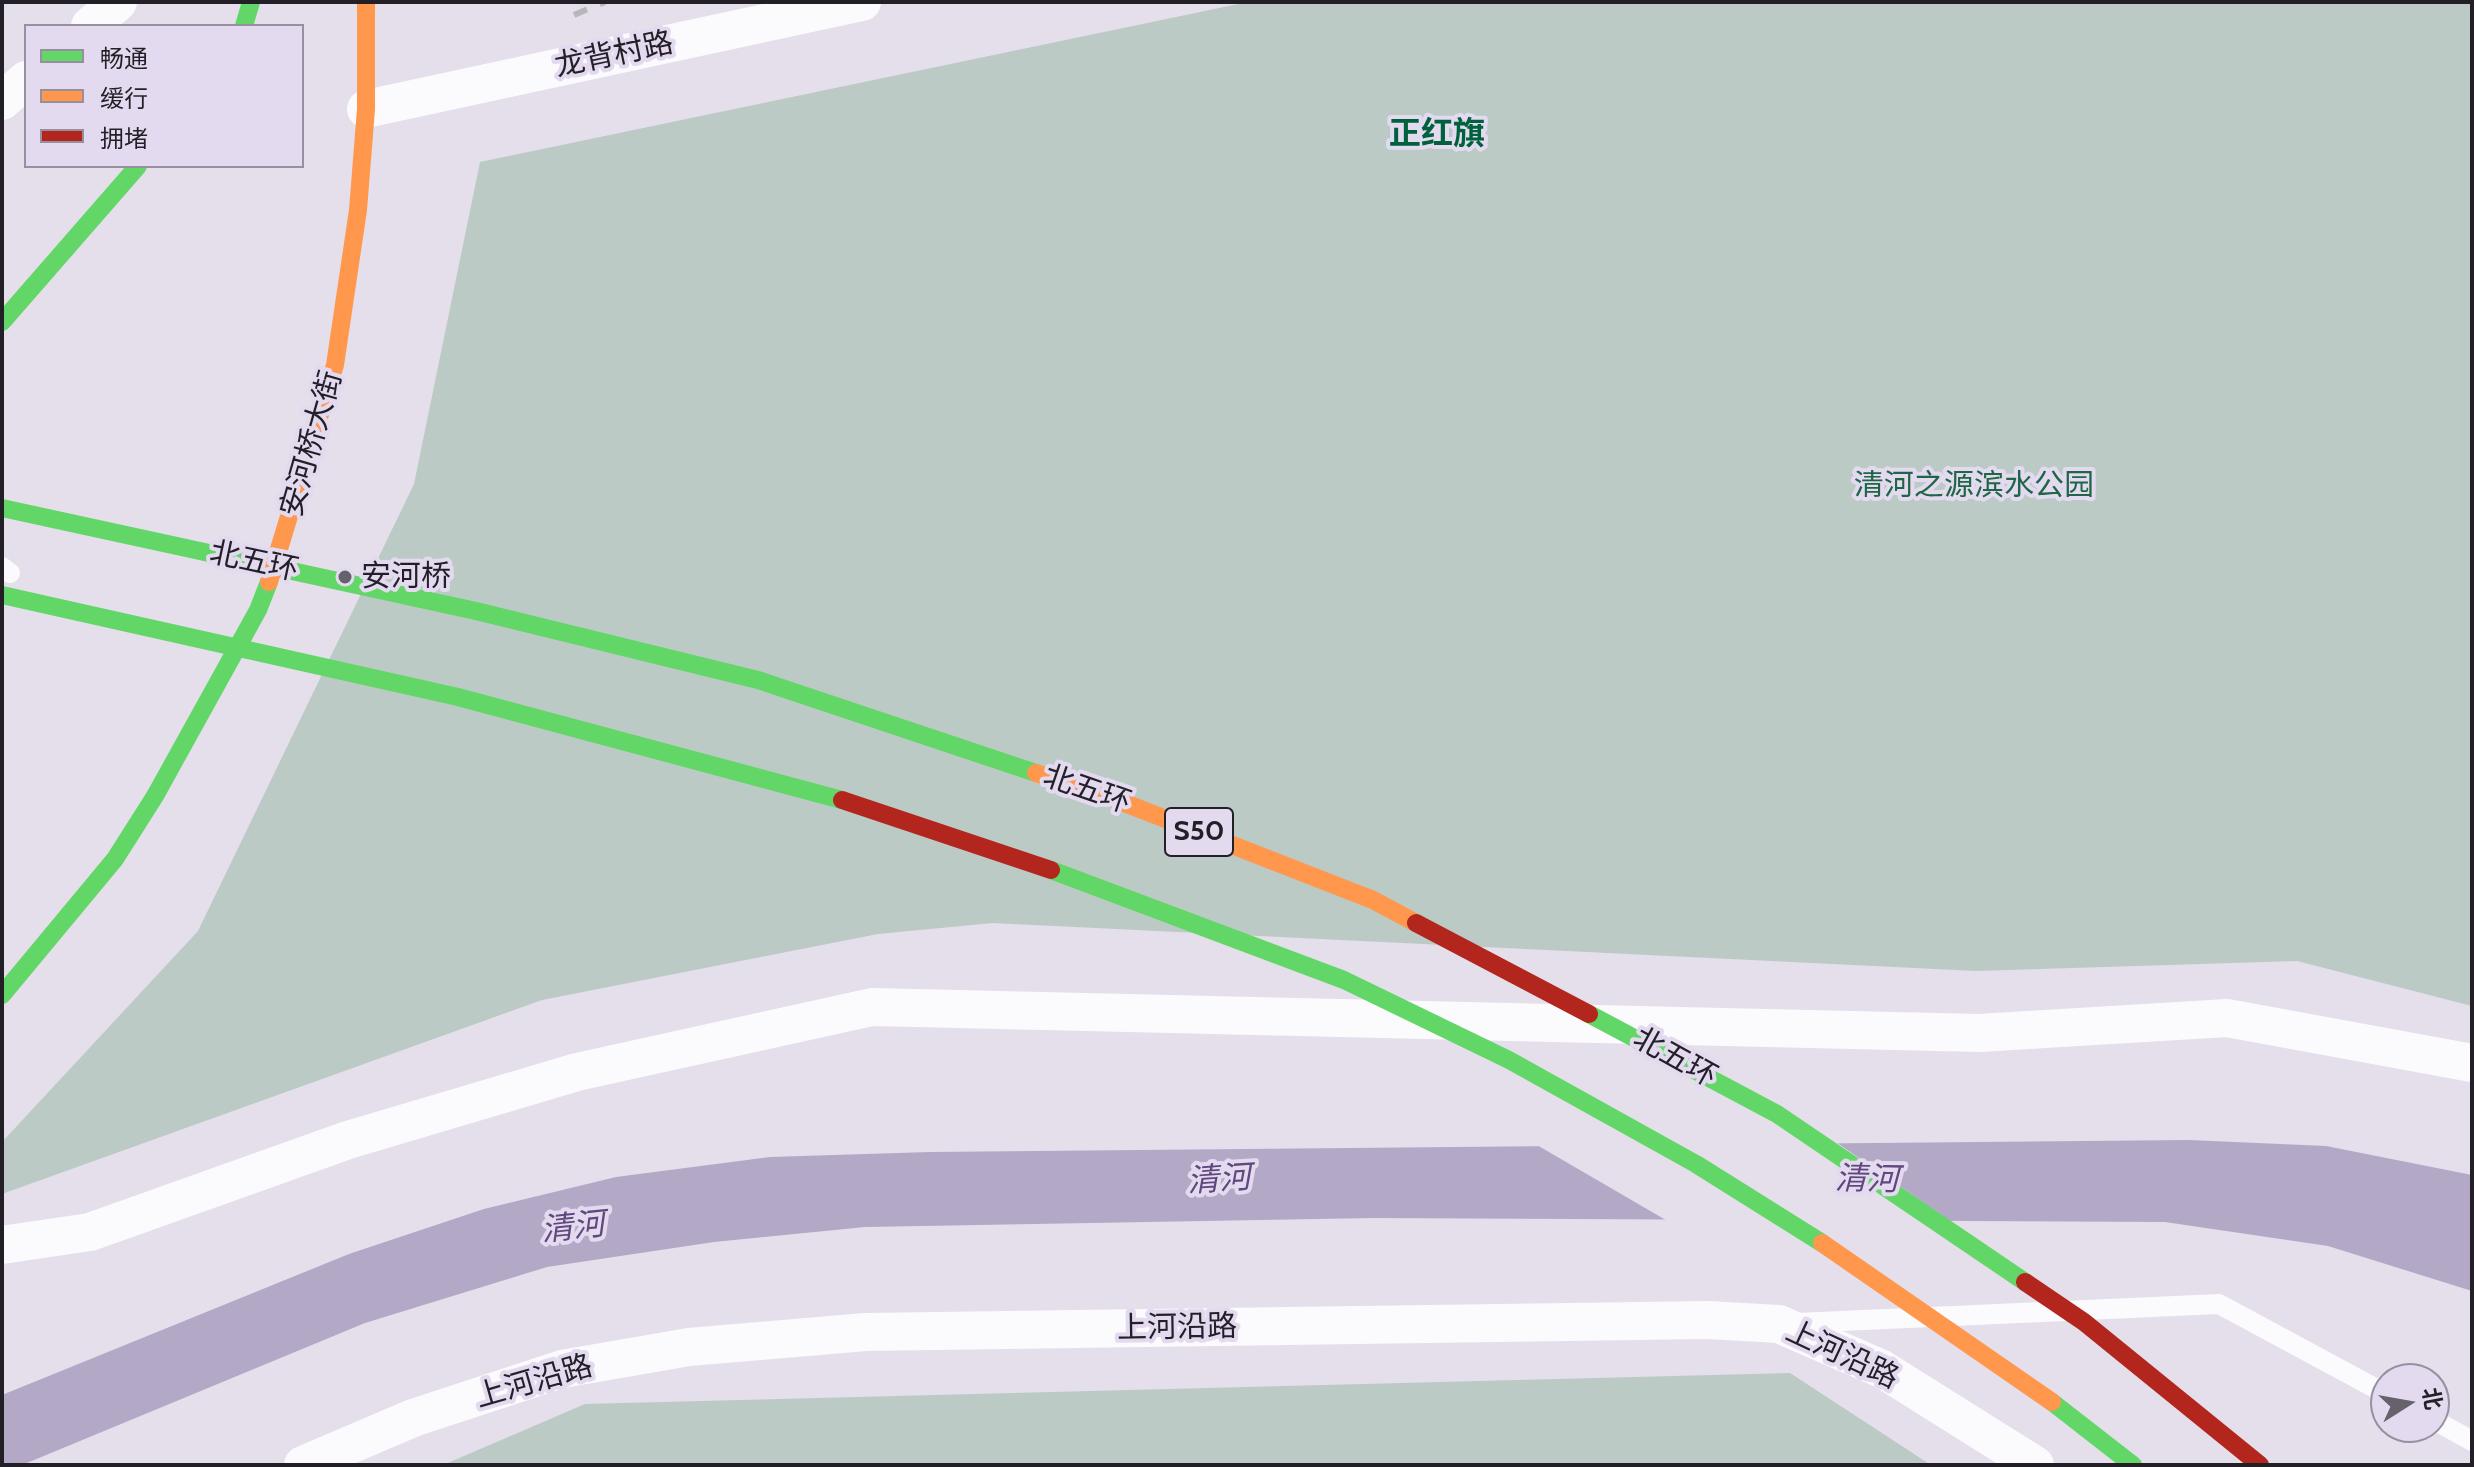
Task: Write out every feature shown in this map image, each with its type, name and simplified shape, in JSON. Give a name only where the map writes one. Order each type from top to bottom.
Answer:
[{"type":"main road","points":[[245,24],[251,2]]},
{"type":"main road","name":"安河桥大街","points":[[2,995],[115,859],[193,729],[258,610],[285,539],[335,365],[358,210],[366,109],[366,2]]},
{"type":"main road","points":[[2,322],[136,168]]},
{"type":"main road","name":"北五环","points":[[2,508],[476,611],[758,680],[1117,800],[1373,900],[1777,1114],[2084,1322],[2260,1465]]},
{"type":"main road","points":[[2,595],[443,694],[745,772],[887,813],[1080,880],[1344,980],[1509,1060],[1696,1164],[1854,1263],[2059,1407],[2133,1465]]},
{"type":"street","points":[[92,24],[118,2]]},
{"type":"street","name":"龙背村路","points":[[366,109],[862,2]]},
{"type":"street","points":[[2,101],[24,82]]},
{"type":"street","points":[[2,1245],[90,1232],[348,1140],[577,1072],[872,1007],[1979,1033],[2227,1018],[2472,1063]]},
{"type":"street","name":"上河沿路","points":[[303,1465],[413,1418],[562,1369],[689,1347],[882,1332],[1708,1320],[1779,1324],[1882,1369],[2035,1465]]},
{"type":"lane","points":[[1779,1324],[2219,1304],[2370,1385]]},
{"type":"lane","points":[[2450,1429],[2472,1441]]},
{"type":"green space","name":"清河之源滨水公园","points":[[1248,2],[2472,2],[2472,1006],[2297,961],[1976,971],[993,923],[878,934],[542,1000],[2,1194],[2,1142],[198,931],[414,484],[480,162]]},
{"type":"green space","points":[[1790,1373],[1931,1465],[443,1465],[585,1404]]},
{"type":"water","name":"清河","points":[[2189,1140],[2326,1146],[2472,1175],[2472,1291],[2328,1246],[2165,1222],[1373,1218],[865,1227],[714,1242],[547,1267],[365,1323],[22,1465],[2,1465],[2,1395],[349,1254],[484,1209],[616,1177],[770,1157],[930,1152]]},
{"type":"pier","points":[[1830,1138],[1956,1225],[1671,1223],[1530,1141]]},
{"type":"railway","points":[[574,15],[605,2]]},
{"type":"traffic: fast","points":[[245,24],[251,2]]},
{"type":"traffic: fast","points":[[2,322],[136,168]]},
{"type":"traffic: fast","points":[[2,508],[476,611],[758,680],[1036,773]]},
{"type":"traffic: fast","points":[[2,995],[115,859],[155,796],[258,610],[269,582]]},
{"type":"traffic: fast","points":[[2,595],[458,697],[842,800]]},
{"type":"traffic: fast","points":[[1051,870],[1344,980],[1509,1060],[1696,1164],[1822,1243]]},
{"type":"traffic: fast","points":[[1589,1014],[1777,1114],[2025,1282]]},
{"type":"traffic: fast","points":[[2052,1402],[2133,1465]]},
{"type":"traffic: slow","points":[[269,582],[335,365],[358,210],[366,109],[366,2]]},
{"type":"traffic: slow","points":[[1036,773],[1117,800],[1373,900],[1416,923]]},
{"type":"traffic: slow","points":[[1822,1243],[2052,1402]]},
{"type":"traffic: jam","points":[[842,800],[1051,870]]},
{"type":"traffic: jam","points":[[1416,923],[1589,1014]]},
{"type":"traffic: jam","points":[[2025,1282],[2084,1322],[2260,1465]]},
{"type":"place","name":"安河桥","points":[[345,577]]},
{"type":"district","name":"正红旗","points":[[1437,135]]}]
